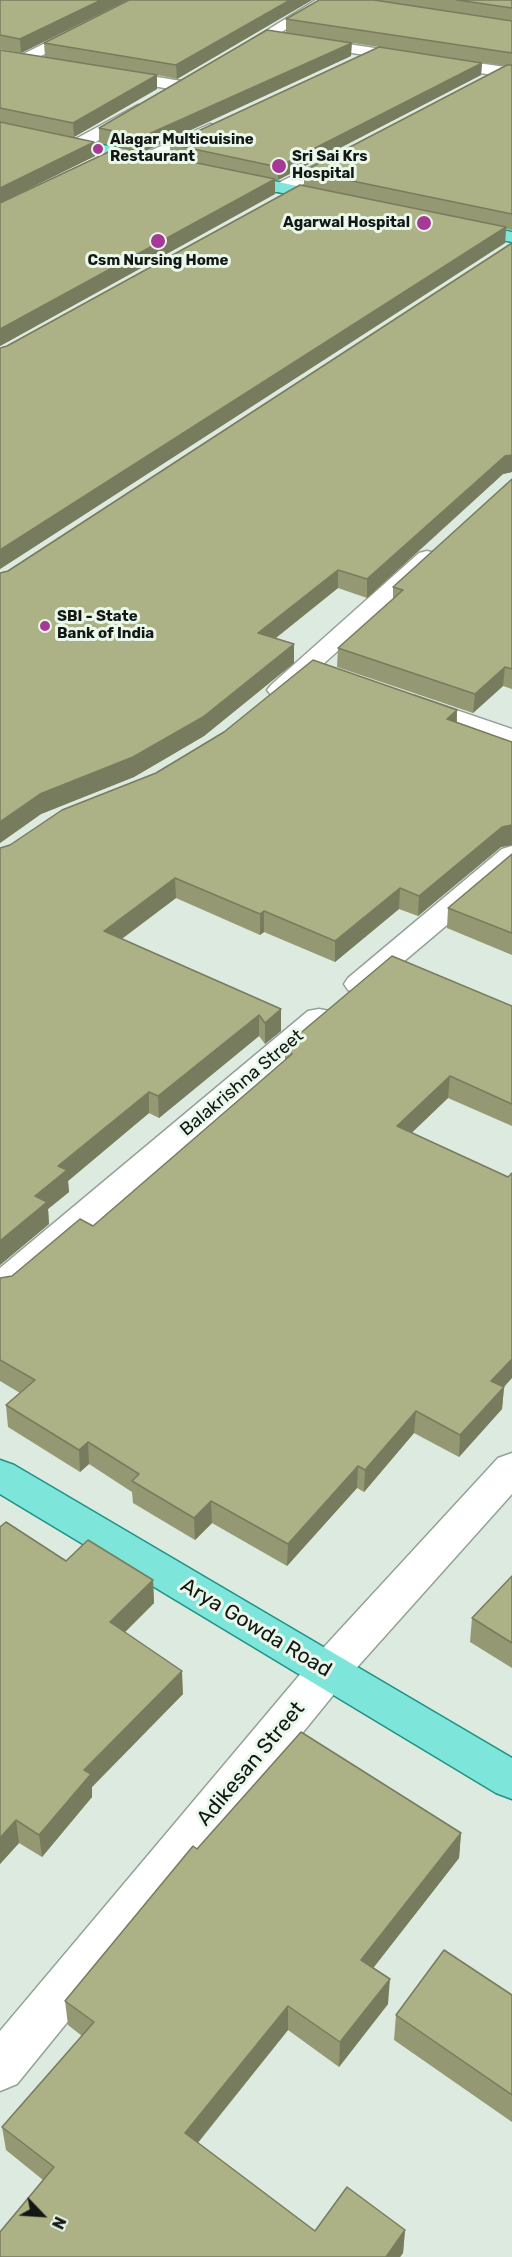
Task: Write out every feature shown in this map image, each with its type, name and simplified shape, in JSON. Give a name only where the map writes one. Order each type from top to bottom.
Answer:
[{"type":"main road","points":[[0,129],[169,164]]},
{"type":"main road","points":[[214,173],[286,194],[354,204]]},
{"type":"main road","points":[[444,223],[509,247]]},
{"type":"main road","name":"Arya Gowda Road","points":[[0,1475],[512,1780]]},
{"type":"street","points":[[45,64],[17,59],[144,0]]},
{"type":"street","points":[[219,64],[326,0]]},
{"type":"street","points":[[266,36],[508,73]]},
{"type":"street","points":[[346,67],[377,52]]},
{"type":"street","points":[[78,145],[186,83],[102,73]]},
{"type":"street","points":[[483,83],[508,73]]},
{"type":"street","points":[[147,159],[220,125]]},
{"type":"street","points":[[286,194],[356,149]]},
{"type":"street","points":[[96,164],[117,153]]},
{"type":"street","points":[[257,709],[319,670],[441,546]]},
{"type":"street","points":[[394,697],[512,738]]},
{"type":"street","name":"Balakrishna Street","points":[[0,1287],[512,855]]},
{"type":"street","name":"Adikesan Street","points":[[0,2068],[328,1671],[512,1468]]},
{"type":"building","points":[[0,0],[101,0],[20,39],[0,35]]},
{"type":"building","points":[[129,0],[290,0],[176,65],[44,43]]},
{"type":"building","points":[[319,0],[374,0],[512,21],[512,53],[286,19]]},
{"type":"building","points":[[457,0],[512,0],[512,8]]},
{"type":"building","points":[[267,30],[352,43],[142,137],[99,128]]},
{"type":"building","points":[[379,47],[482,63],[278,167],[170,144]]},
{"type":"building","points":[[0,50],[157,75],[73,123],[0,108]]},
{"type":"building","points":[[507,65],[512,65],[512,214],[304,171]]},
{"type":"building","points":[[0,122],[94,142],[0,188]]},
{"type":"building","points":[[119,147],[275,179],[0,329],[0,203]]},
{"type":"building","points":[[300,185],[506,227],[0,550],[0,348]]},
{"type":"building","points":[[512,243],[512,455],[505,456],[367,579],[338,570],[258,633],[294,644],[203,717],[133,757],[40,794],[0,822],[0,573],[8,571]]},
{"type":"building","points":[[512,479],[512,669],[505,667],[475,694],[338,648],[403,590],[393,587]]},
{"type":"building","points":[[313,660],[457,710],[447,719],[512,742],[512,825],[502,827],[419,896],[400,888],[335,941],[264,911],[260,914],[175,878],[104,931],[281,1009],[265,1023],[259,1015],[158,1096],[149,1092],[58,1166],[67,1170],[35,1196],[47,1202],[0,1241],[0,848],[10,845],[62,810],[156,773],[224,732]]},
{"type":"building","points":[[512,854],[512,933],[448,908]]},
{"type":"building","points":[[392,956],[512,1006],[512,1104],[450,1076],[397,1126],[508,1177],[512,1173],[512,1359],[491,1381],[504,1387],[460,1435],[416,1411],[365,1470],[358,1466],[288,1544],[211,1501],[194,1518],[132,1481],[139,1474],[88,1442],[79,1450],[6,1405],[35,1380],[0,1360],[0,1278],[12,1276],[80,1219],[93,1226],[292,1054],[285,1046]]},
{"type":"building","points":[[6,1522],[66,1561],[88,1540],[153,1580],[110,1622],[182,1671],[84,1770],[91,1774],[39,1835],[16,1820],[0,1838],[0,1527]]},
{"type":"building","points":[[512,1576],[512,1643],[472,1618]]},
{"type":"building","points":[[301,1732],[461,1833],[361,1960],[390,1979],[340,2042],[288,2006],[185,2133],[315,2231],[347,2187],[405,2230],[386,2257],[0,2257],[0,2232],[54,2167],[2,2127],[94,2022],[65,2001],[193,1846],[197,1849]]},
{"type":"building","points":[[444,1950],[512,1995],[512,2095],[396,2015]]},
{"type":"place","name":"Alagar Multicuisine Restaurant","points":[[98,149]]},
{"type":"place","name":"Sri Sai Krs Hospital","points":[[279,166]]},
{"type":"place","name":"Agarwal Hospital","points":[[424,223]]},
{"type":"place","name":"Csm Nursing Home","points":[[158,241]]},
{"type":"place","name":"SBI - State Bank of India","points":[[45,626]]}]
